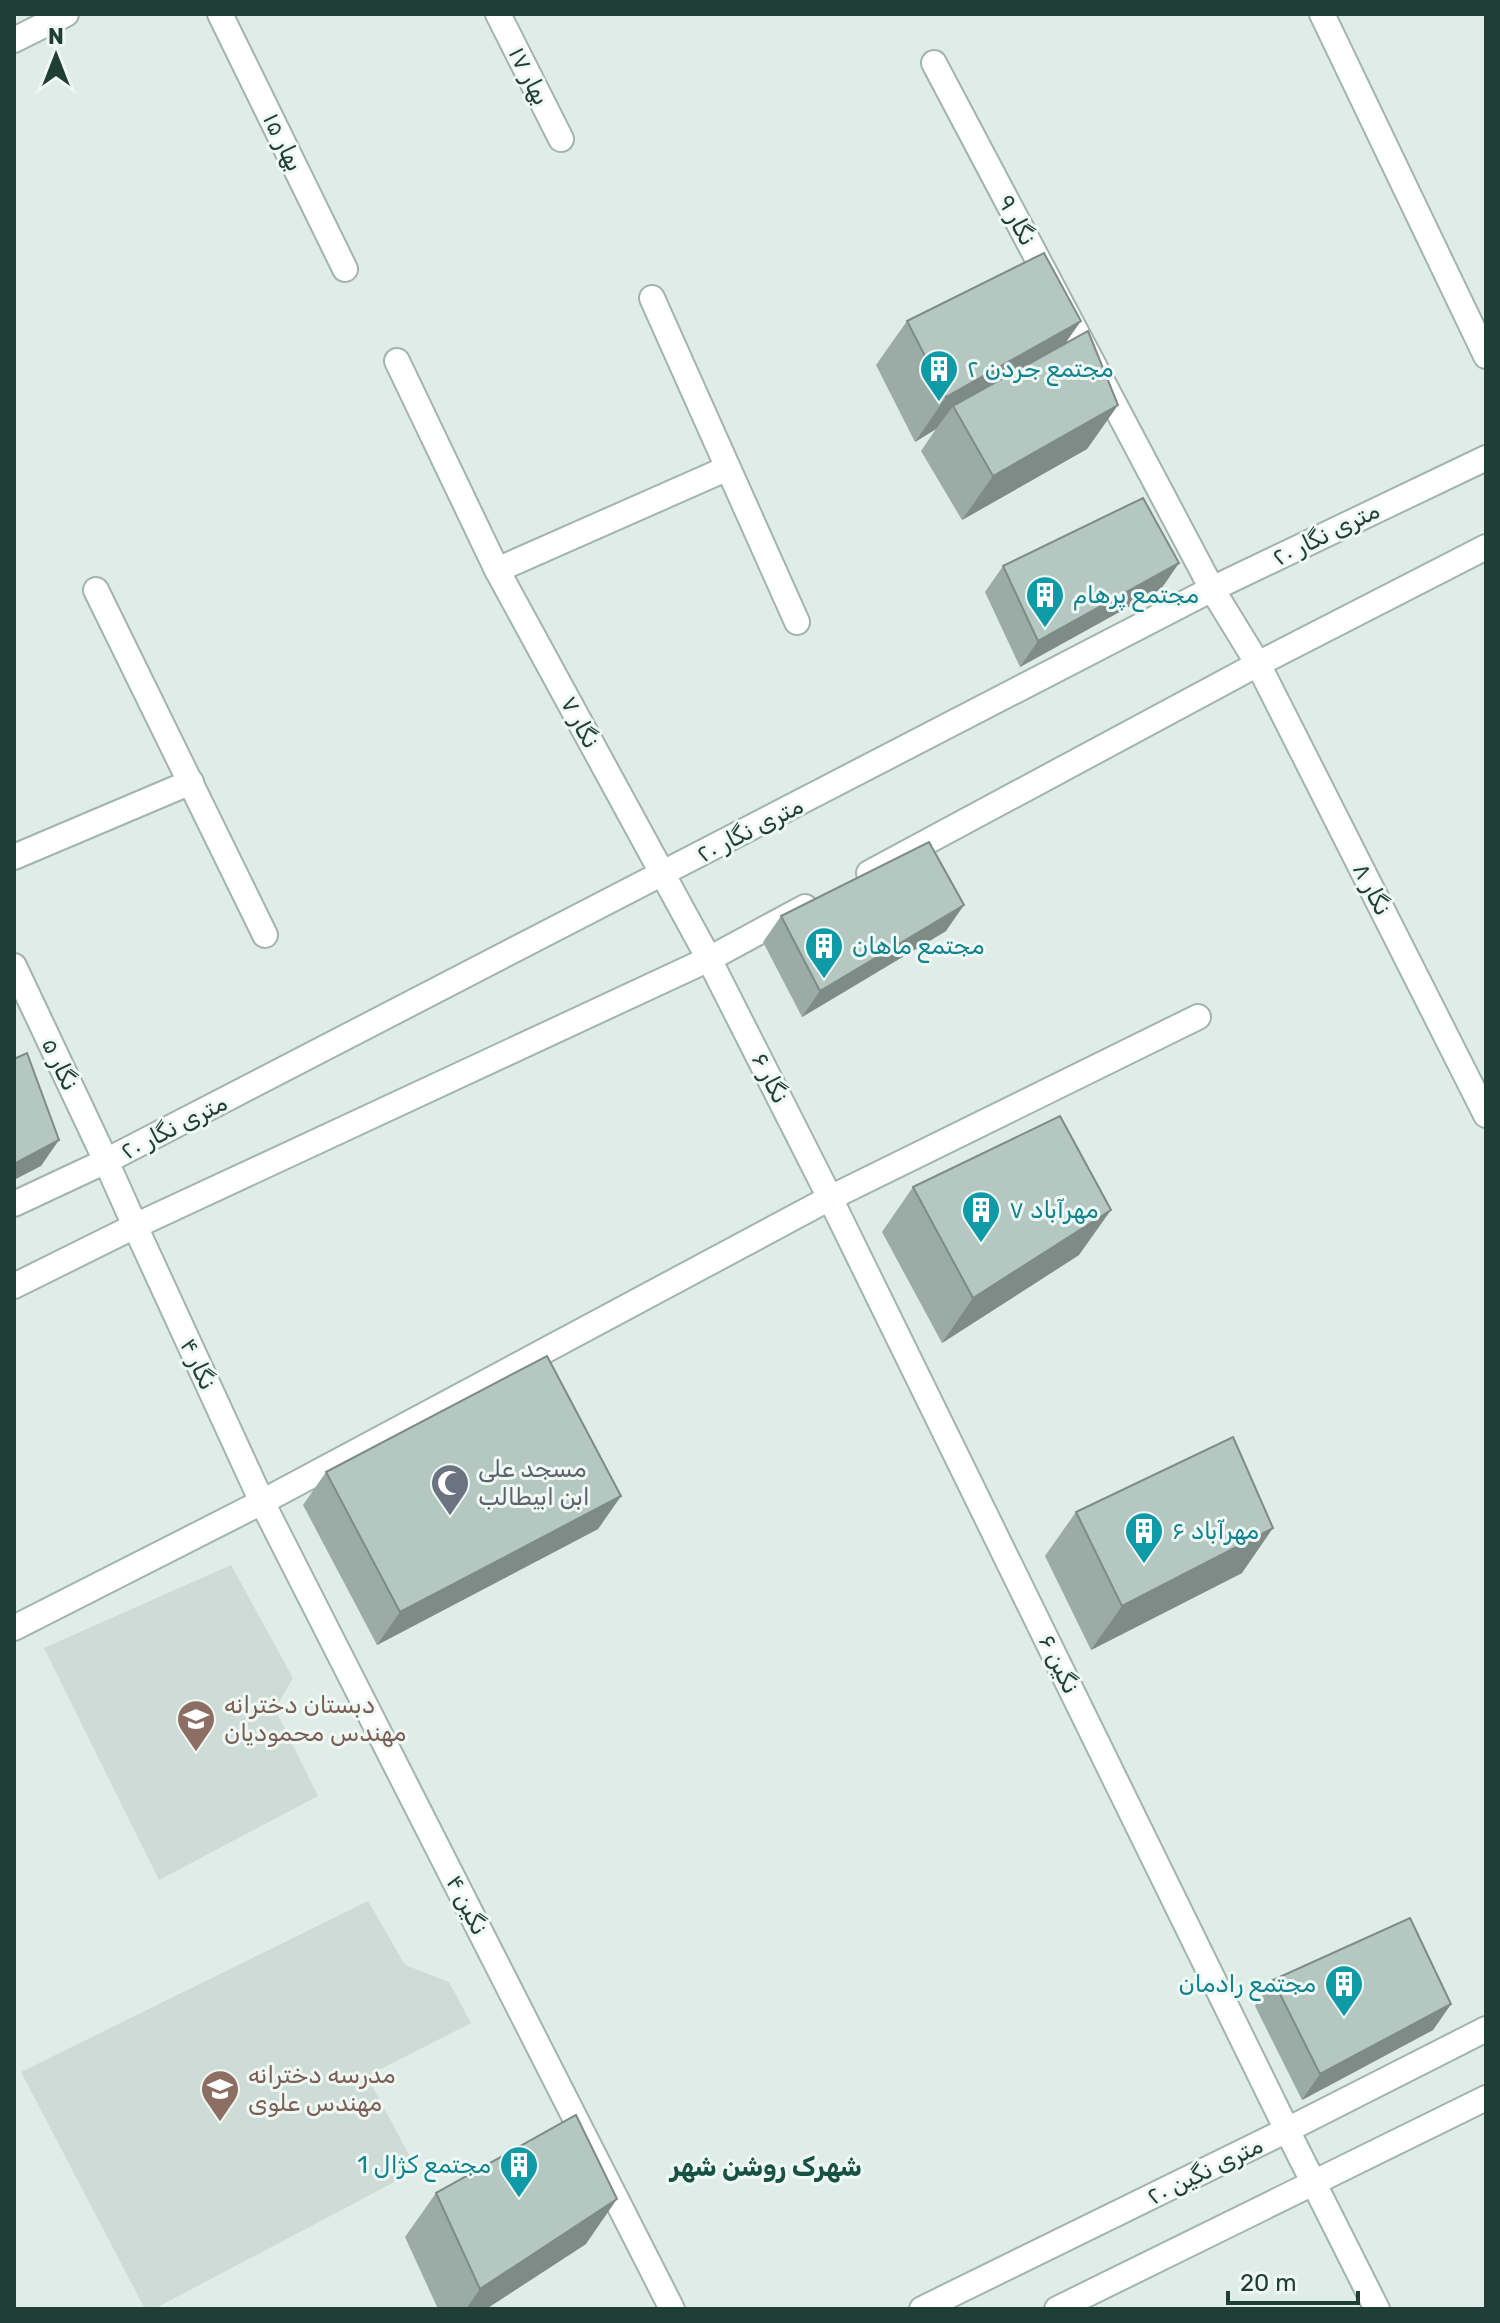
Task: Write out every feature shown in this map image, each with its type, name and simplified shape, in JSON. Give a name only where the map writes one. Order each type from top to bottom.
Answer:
[{"type":"street","points":[[14,40],[66,14]]},
{"type":"street","name":"بهار ۱۵","points":[[220,14],[345,269]]},
{"type":"street","name":"بهار ۱۷","points":[[498,14],[561,139]]},
{"type":"street","points":[[1322,14],[1486,356]]},
{"type":"street","name":"نگار ۹","points":[[934,63],[1212,589],[1258,664]]},
{"type":"street","points":[[652,298],[797,622]]},
{"type":"street","name":"نگار ۷","points":[[397,361],[497,570],[709,959]]},
{"type":"street","name":"۲۰ متری نگار","points":[[14,1204],[106,1161],[1212,589],[1486,458]]},
{"type":"street","points":[[497,570],[728,468]]},
{"type":"street","points":[[850,883],[1258,664],[1486,547]]},
{"type":"street","points":[[96,590],[265,935]]},
{"type":"street","name":"نگار ۸","points":[[1258,664],[1486,1115]]},
{"type":"street","points":[[14,857],[191,782]]},
{"type":"street","points":[[14,1286],[135,1226],[709,959],[822,898]]},
{"type":"street","name":"نگار ۶","points":[[709,959],[830,1198]]},
{"type":"street","name":"نگار ۵","points":[[14,966],[135,1226]]},
{"type":"street","points":[[14,1628],[262,1502],[830,1198],[1198,1017]]},
{"type":"street","name":"نگین ۶","points":[[830,1198],[1377,2309]]},
{"type":"street","name":"نگار ۴","points":[[135,1226],[262,1502]]},
{"type":"street","name":"نگین ۴","points":[[262,1502],[672,2309]]},
{"type":"street","name":"۲۰ متری نگین","points":[[922,2309],[1486,2029]]},
{"type":"street","points":[[1057,2309],[1486,2098]]},
{"type":"shaded area","name":"دبستان دخترانه مهندس محمودیان","points":[[231,1565],[293,1678],[275,1709],[318,1796],[159,1880],[44,1648]]},
{"type":"shaded area","name":"مدرسه دخترانه مهندس علوی","points":[[368,1901],[405,1965],[449,1982],[471,2023],[367,2076],[417,2170],[154,2309],[145,2309],[21,2072]]},
{"type":"building","points":[[1044,253],[1081,321],[946,397],[907,321]]},
{"type":"building","points":[[1088,331],[1118,405],[993,476],[953,406]]},
{"type":"building","name":"مجتمع پرهام","points":[[1143,498],[1179,563],[1038,641],[1003,566]]},
{"type":"building","name":"مجتمع ماهان","points":[[929,842],[964,905],[820,991],[781,916]]},
{"type":"building","points":[[27,1053],[59,1140],[14,1164],[14,1059]]},
{"type":"building","points":[[1060,1116],[1111,1210],[973,1298],[913,1187]]},
{"type":"building","name":"مسجد علی ابن ابیطالب","points":[[547,1356],[621,1496],[400,1612],[326,1472]]},
{"type":"building","points":[[1233,1437],[1273,1528],[1122,1606],[1076,1512]]},
{"type":"building","name":"مجتمع رادمان","points":[[1410,1918],[1451,2004],[1320,2074],[1273,1980]]},
{"type":"building","points":[[576,2115],[617,2199],[480,2289],[436,2193]]},
{"type":"place","name":"مجتمع جردن ۲","points":[[939,403]]},
{"type":"place","name":"مجتمع پرهام","points":[[1045,629]]},
{"type":"place","name":"مجتمع ماهان","points":[[824,980]]},
{"type":"place","name":"مهرآباد ۷","points":[[981,1244]]},
{"type":"place","name":"مسجد علی ابن ابیطالب","points":[[450,1517]]},
{"type":"place","name":"مهرآباد ۶","points":[[1144,1565]]},
{"type":"place","name":"دبستان دخترانه مهندس محمودیان","points":[[196,1753]]},
{"type":"place","name":"مجتمع رادمان","points":[[1344,2018]]},
{"type":"place","name":"مدرسه دخترانه مهندس علوی","points":[[220,2123]]},
{"type":"place","name":"مجتمع کژال 1","points":[[519,2199]]},
{"type":"district","name":"شهرک روشن شهر","points":[[766,2167]]}]
